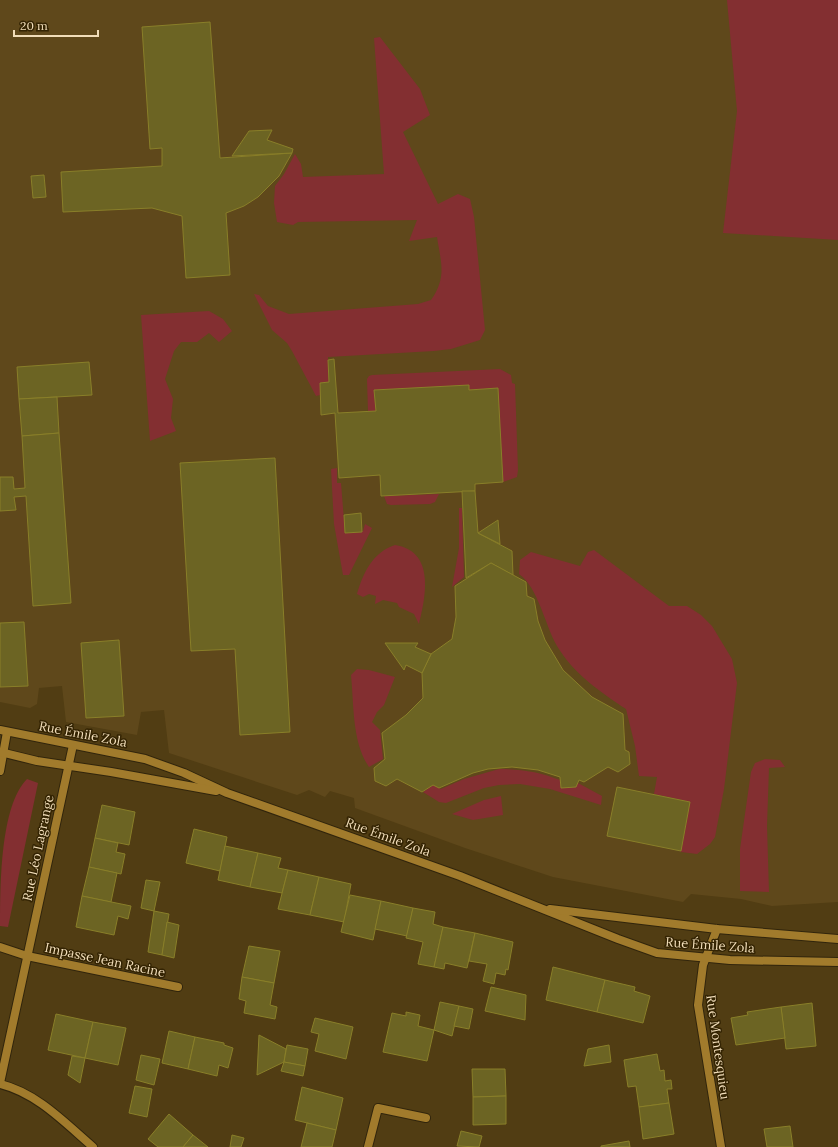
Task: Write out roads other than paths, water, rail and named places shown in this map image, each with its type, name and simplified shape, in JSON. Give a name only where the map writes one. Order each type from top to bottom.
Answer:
[{"type":"street","name":"Rue Émile Zola","points":[[4,731],[145,759],[164,765],[227,793],[370,843],[541,907],[618,939],[657,953],[705,958],[778,962],[838,962]]},
{"type":"street","points":[[0,771],[4,731]]},
{"type":"street","name":"Rue Léo Lagrange","points":[[0,1084],[73,745]]},
{"type":"street","name":"Rue Émile Zola","points":[[2,752],[37,761],[69,765],[227,793]]},
{"type":"street","name":"Rue Émile Zola","points":[[541,907],[717,929],[838,938]]},
{"type":"street","name":"Rue Montesquieu","points":[[717,929],[705,958],[700,979],[698,1005],[721,1147]]},
{"type":"street","points":[[0,946],[27,956]]},
{"type":"street","name":"Impasse Jean Racine","points":[[27,956],[178,987]]},
{"type":"street","points":[[0,1084],[20,1090],[44,1105],[93,1147]]},
{"type":"street","points":[[368,1147],[378,1108],[426,1118]]}]
